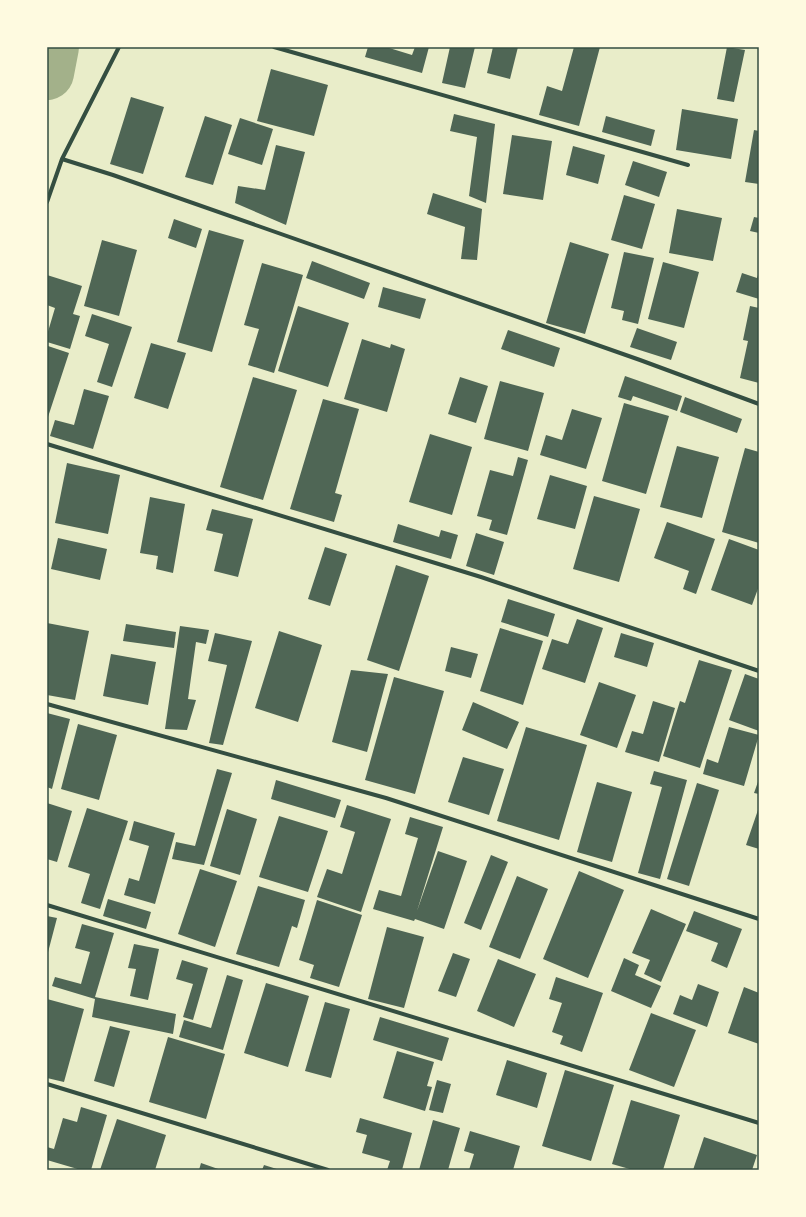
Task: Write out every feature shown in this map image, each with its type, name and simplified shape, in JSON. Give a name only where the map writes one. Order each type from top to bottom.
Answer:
[{"type":"street","points":[[47,202],[62,159],[119,47]]},
{"type":"street","points":[[274,47],[688,165]]},
{"type":"street","points":[[62,159],[143,185],[759,404]]},
{"type":"street","points":[[47,444],[481,577],[759,671]]},
{"type":"street","points":[[47,704],[386,798],[759,919]]},
{"type":"street","points":[[47,905],[759,1123]]},
{"type":"street","points":[[47,1084],[328,1170]]},
{"type":"building","points":[[368,47],[386,47],[412,55],[415,47],[429,47],[422,73],[365,57]]},
{"type":"building","points":[[450,47],[475,47],[465,88],[442,83]]},
{"type":"building","points":[[493,47],[518,47],[510,79],[487,73]]},
{"type":"building","points":[[574,47],[600,47],[579,126],[539,115],[547,86],[562,91]]},
{"type":"building","points":[[727,47],[745,50],[734,102],[717,99]]},
{"type":"building","points":[[271,69],[328,85],[314,136],[257,121]]},
{"type":"building","points":[[131,97],[164,107],[143,174],[110,164]]},
{"type":"building","points":[[682,109],[738,119],[731,159],[676,150]]},
{"type":"building","points":[[454,114],[495,124],[486,203],[469,196],[477,137],[450,131]]},
{"type":"building","points":[[205,116],[232,125],[213,185],[185,177]]},
{"type":"building","points":[[606,116],[655,130],[651,146],[602,132]]},
{"type":"building","points":[[240,118],[273,129],[262,165],[228,154]]},
{"type":"building","points":[[754,130],[759,131],[759,184],[745,182]]},
{"type":"building","points":[[512,135],[552,141],[543,200],[503,194]]},
{"type":"building","points":[[276,145],[305,152],[286,225],[235,203],[238,186],[265,190]]},
{"type":"building","points":[[573,146],[605,155],[598,184],[566,175]]},
{"type":"building","points":[[633,161],[667,172],[659,197],[625,185]]},
{"type":"building","points":[[433,193],[482,209],[477,260],[461,259],[465,227],[427,214]]},
{"type":"building","points":[[624,195],[655,204],[642,249],[611,240]]},
{"type":"building","points":[[677,209],[722,218],[713,261],[669,253]]},
{"type":"building","points":[[754,217],[759,218],[759,233],[750,231]]},
{"type":"building","points":[[174,219],[202,229],[196,248],[168,238]]},
{"type":"building","points":[[209,230],[244,240],[212,352],[177,342]]},
{"type":"building","points":[[102,240],[137,250],[119,316],[84,306]]},
{"type":"building","points":[[570,242],[609,254],[585,334],[546,323]]},
{"type":"building","points":[[624,252],[654,258],[638,324],[622,320],[624,311],[611,308]]},
{"type":"building","points":[[312,261],[370,283],[364,299],[306,278]]},
{"type":"building","points":[[663,262],[699,272],[684,328],[648,319]]},
{"type":"building","points":[[262,263],[303,275],[274,373],[248,365],[259,329],[244,325]]},
{"type":"building","points":[[759,272],[759,299],[736,292],[742,273],[757,278]]},
{"type":"building","points":[[47,275],[82,286],[73,314],[80,316],[70,349],[47,342],[47,335],[55,308],[47,305]]},
{"type":"building","points":[[383,287],[426,299],[420,319],[378,307]]},
{"type":"building","points":[[298,306],[349,323],[328,387],[278,371]]},
{"type":"building","points":[[750,306],[759,308],[759,383],[740,378],[748,341],[743,340]]},
{"type":"building","points":[[92,314],[132,327],[112,387],[97,382],[109,344],[85,336]]},
{"type":"building","points":[[637,328],[677,342],[671,360],[630,347]]},
{"type":"building","points":[[508,330],[560,348],[554,367],[501,349]]},
{"type":"building","points":[[362,339],[390,348],[391,344],[405,349],[387,412],[344,399]]},
{"type":"building","points":[[151,343],[186,353],[168,409],[134,398]]},
{"type":"building","points":[[48,346],[69,353],[47,420],[47,348]]},
{"type":"building","points":[[625,376],[682,396],[677,411],[633,396],[631,401],[618,397]]},
{"type":"building","points":[[253,377],[297,390],[263,500],[220,487]]},
{"type":"building","points":[[460,377],[488,386],[476,423],[448,414]]},
{"type":"building","points":[[500,381],[544,393],[528,451],[484,439]]},
{"type":"building","points":[[84,389],[109,396],[93,449],[50,436],[55,420],[74,425]]},
{"type":"building","points":[[685,397],[742,419],[737,433],[680,412]]},
{"type":"building","points":[[323,399],[359,409],[335,493],[342,495],[334,522],[290,509]]},
{"type":"building","points":[[624,403],[669,416],[646,494],[602,481]]},
{"type":"building","points":[[572,409],[602,418],[586,469],[540,455],[546,435],[562,440]]},
{"type":"building","points":[[430,434],[472,447],[452,515],[409,502]]},
{"type":"building","points":[[677,446],[719,457],[702,518],[660,507]]},
{"type":"building","points":[[745,448],[759,452],[759,543],[722,532]]},
{"type":"building","points":[[518,457],[528,460],[507,535],[489,530],[492,520],[477,516],[490,470],[513,476]]},
{"type":"building","points":[[67,463],[120,475],[108,534],[55,523]]},
{"type":"building","points":[[550,475],[587,486],[575,529],[537,519]]},
{"type":"building","points":[[594,496],[640,509],[619,582],[573,569]]},
{"type":"building","points":[[150,497],[185,504],[173,573],[156,569],[158,556],[140,553]]},
{"type":"building","points":[[212,509],[253,519],[238,577],[214,571],[223,534],[206,530]]},
{"type":"building","points":[[667,522],[715,539],[696,594],[683,589],[689,571],[654,558]]},
{"type":"building","points":[[398,524],[439,537],[441,530],[458,535],[451,559],[393,542]]},
{"type":"building","points":[[476,533],[504,542],[494,575],[466,566]]},
{"type":"building","points":[[58,538],[107,549],[100,580],[51,569]]},
{"type":"building","points":[[729,539],[759,550],[759,586],[752,605],[711,590]]},
{"type":"building","points":[[325,547],[347,554],[330,606],[308,599]]},
{"type":"building","points":[[396,565],[429,576],[399,671],[367,660]]},
{"type":"building","points":[[508,599],[555,614],[548,637],[501,622]]},
{"type":"building","points":[[577,619],[603,628],[585,683],[542,669],[552,639],[568,644]]},
{"type":"building","points":[[47,623],[89,631],[75,700],[47,695]]},
{"type":"building","points":[[126,624],[176,632],[174,648],[123,641]]},
{"type":"building","points":[[180,626],[209,630],[206,644],[196,642],[188,699],[196,700],[187,730],[165,729]]},
{"type":"building","points":[[500,628],[543,641],[523,705],[480,691]]},
{"type":"building","points":[[279,631],[322,645],[298,722],[255,708]]},
{"type":"building","points":[[215,633],[252,641],[223,745],[209,743],[227,665],[208,661]]},
{"type":"building","points":[[621,633],[654,643],[647,667],[614,657]]},
{"type":"building","points":[[451,647],[478,654],[471,678],[445,671]]},
{"type":"building","points":[[111,654],[156,662],[148,705],[103,696]]},
{"type":"building","points":[[699,660],[732,670],[700,768],[663,756],[680,701],[685,703]]},
{"type":"building","points":[[351,670],[388,674],[367,752],[332,742]]},
{"type":"building","points":[[745,674],[759,679],[759,731],[729,720]]},
{"type":"building","points":[[394,677],[444,691],[415,794],[365,780]]},
{"type":"building","points":[[599,682],[636,695],[617,748],[580,735]]},
{"type":"building","points":[[653,701],[675,708],[659,762],[625,752],[632,731],[643,734]]},
{"type":"building","points":[[473,702],[519,722],[507,749],[462,730]]},
{"type":"building","points":[[47,713],[70,719],[52,789],[47,787]]},
{"type":"building","points":[[78,724],[117,735],[99,800],[61,789]]},
{"type":"building","points":[[526,727],[587,745],[559,840],[497,821]]},
{"type":"building","points":[[729,727],[759,735],[744,786],[703,774],[707,759],[718,763]]},
{"type":"building","points":[[463,757],[504,769],[489,815],[448,802]]},
{"type":"building","points":[[217,769],[232,773],[204,865],[172,859],[176,842],[195,846]]},
{"type":"building","points":[[654,771],[687,780],[660,879],[638,873],[662,787],[650,784]]},
{"type":"building","points":[[759,779],[759,794],[754,793]]},
{"type":"building","points":[[276,780],[341,800],[335,818],[271,799]]},
{"type":"building","points":[[597,782],[632,792],[612,862],[577,852]]},
{"type":"building","points":[[697,783],[719,790],[689,886],[667,879]]},
{"type":"building","points":[[47,803],[72,811],[57,862],[47,859]]},
{"type":"building","points":[[347,805],[391,819],[361,912],[317,897],[327,869],[342,874],[355,832],[340,827]]},
{"type":"building","points":[[759,807],[759,849],[746,845]]},
{"type":"building","points":[[87,808],[128,821],[100,909],[81,903],[90,874],[68,867]]},
{"type":"building","points":[[227,809],[257,819],[240,875],[210,866]]},
{"type":"building","points":[[279,816],[328,831],[308,892],[259,877]]},
{"type":"building","points":[[410,817],[443,827],[417,911],[438,851],[467,861],[444,929],[415,919],[414,921],[373,909],[379,890],[401,896],[418,838],[405,834]]},
{"type":"building","points":[[134,821],[175,833],[155,904],[124,895],[129,878],[139,881],[149,846],[129,840]]},
{"type":"building","points":[[491,855],[508,862],[481,930],[464,923]]},
{"type":"building","points":[[200,869],[237,881],[215,947],[178,934]]},
{"type":"building","points":[[579,871],[624,890],[588,978],[543,959]]},
{"type":"building","points":[[517,876],[548,889],[520,959],[489,947]]},
{"type":"building","points":[[258,886],[305,900],[297,928],[292,926],[279,967],[236,954]]},
{"type":"building","points":[[108,899],[151,912],[146,929],[103,916]]},
{"type":"building","points":[[317,900],[362,915],[339,987],[310,978],[314,965],[299,960]]},
{"type":"building","points":[[651,909],[686,924],[661,982],[644,974],[650,960],[632,953]]},
{"type":"building","points":[[694,911],[742,929],[727,968],[711,961],[718,943],[686,931]]},
{"type":"building","points":[[47,916],[57,918],[47,956]]},
{"type":"building","points":[[82,924],[114,933],[95,997],[176,1014],[173,1034],[92,1017],[95,999],[52,986],[55,977],[81,984],[90,952],[75,948]]},
{"type":"building","points":[[387,927],[424,937],[404,1008],[368,999]]},
{"type":"building","points":[[134,944],[159,949],[148,1000],[130,996],[136,969],[128,968]]},
{"type":"building","points":[[453,953],[470,959],[456,997],[438,991]]},
{"type":"building","points":[[624,958],[639,965],[635,975],[661,986],[651,1008],[611,991]]},
{"type":"building","points":[[498,959],[536,974],[514,1027],[477,1011]]},
{"type":"building","points":[[182,960],[208,968],[193,1020],[183,1017],[193,984],[176,979]]},
{"type":"building","points":[[227,975],[243,980],[223,1050],[179,1037],[184,1020],[211,1028]]},
{"type":"building","points":[[556,977],[603,993],[582,1052],[560,1044],[563,1036],[552,1032],[562,1003],[549,999]]},
{"type":"building","points":[[266,983],[309,996],[288,1067],[244,1053]]},
{"type":"building","points":[[698,984],[719,992],[707,1027],[673,1014],[680,995],[692,1000]]},
{"type":"building","points":[[744,987],[759,993],[759,1044],[728,1033]]},
{"type":"building","points":[[47,999],[84,1009],[64,1082],[47,1078]]},
{"type":"building","points":[[325,1002],[350,1009],[331,1078],[305,1071]]},
{"type":"building","points":[[651,1013],[696,1030],[674,1087],[629,1070]]},
{"type":"building","points":[[380,1017],[449,1038],[442,1061],[373,1040]]},
{"type":"building","points":[[110,1026],[130,1031],[114,1087],[94,1081]]},
{"type":"building","points":[[168,1037],[225,1054],[206,1119],[149,1102]]},
{"type":"building","points":[[397,1051],[434,1062],[427,1086],[432,1087],[425,1111],[383,1098]]},
{"type":"building","points":[[507,1060],[547,1073],[537,1108],[496,1095]]},
{"type":"building","points":[[565,1070],[614,1085],[591,1161],[542,1146]]},
{"type":"building","points":[[437,1080],[451,1084],[443,1113],[429,1110]]},
{"type":"building","points":[[631,1100],[680,1115],[663,1170],[633,1170],[612,1164]]},
{"type":"building","points":[[81,1107],[107,1115],[91,1170],[81,1170],[47,1160],[47,1147],[54,1149],[63,1118],[77,1122]]},
{"type":"building","points":[[360,1118],[412,1133],[402,1170],[387,1170],[390,1161],[362,1153],[367,1135],[356,1132]]},
{"type":"building","points":[[117,1119],[166,1135],[155,1170],[100,1170]]},
{"type":"building","points":[[433,1120],[460,1128],[448,1170],[419,1170]]},
{"type":"building","points":[[470,1131],[520,1146],[513,1170],[469,1170],[474,1154],[464,1151]]},
{"type":"building","points":[[704,1137],[757,1155],[752,1170],[693,1170]]},
{"type":"building","points":[[201,1163],[221,1170],[199,1170]]},
{"type":"building","points":[[264,1165],[280,1170],[262,1170]]},
{"type":"waterway","points":[[47,73],[52,47]]}]
